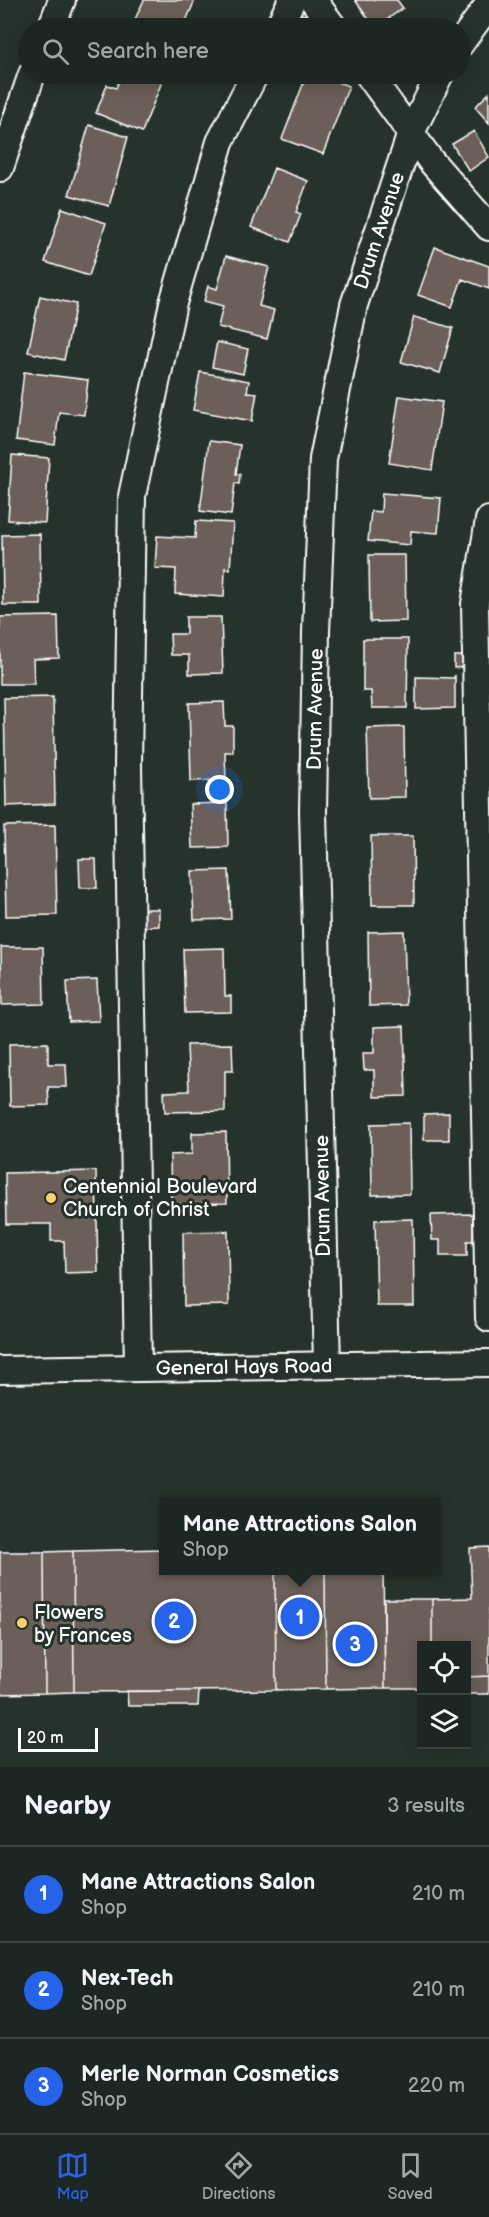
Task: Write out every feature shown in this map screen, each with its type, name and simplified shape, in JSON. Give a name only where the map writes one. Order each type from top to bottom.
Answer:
[{"type":"street","points":[[55,18],[62,0]]},
{"type":"street","points":[[283,18],[292,0]]},
{"type":"street","points":[[314,0],[327,18]]},
{"type":"street","points":[[471,29],[489,4]]},
{"type":"street","points":[[0,168],[29,84]]},
{"type":"street","points":[[138,1368],[128,765],[132,496],[173,303],[220,142],[250,84]]},
{"type":"street","points":[[375,84],[431,161],[489,228]]},
{"type":"street","name":"Drum Avenue","points":[[327,1365],[313,814],[316,632],[323,459],[354,305],[411,133],[435,84]]},
{"type":"street","points":[[489,520],[475,604],[489,1318]]},
{"type":"street","name":"General Hays Road","points":[[0,1370],[489,1363]]},
{"type":"building","points":[[144,0],[195,0],[187,18],[136,18]]},
{"type":"building","points":[[355,0],[397,0],[403,8],[389,18],[368,18]]},
{"type":"building","points":[[291,10],[313,18],[288,18]]},
{"type":"building","points":[[118,84],[161,84],[142,132],[96,113],[107,85],[116,88]]},
{"type":"building","points":[[303,84],[349,86],[323,154],[282,139]]},
{"type":"building","points":[[489,93],[489,123],[475,107]]},
{"type":"building","points":[[89,125],[128,137],[109,206],[69,195]]},
{"type":"building","points":[[474,131],[489,157],[469,171],[452,144]]},
{"type":"building","points":[[274,168],[308,181],[296,212],[301,214],[290,242],[251,227]]},
{"type":"building","points":[[62,208],[106,223],[89,276],[45,262]]},
{"type":"building","points":[[435,247],[489,266],[489,289],[462,279],[452,307],[418,295]]},
{"type":"building","points":[[226,256],[269,267],[259,306],[274,310],[267,339],[218,327],[223,306],[204,301],[208,286],[217,289]]},
{"type":"building","points":[[40,296],[76,304],[64,360],[28,352]]},
{"type":"building","points":[[414,317],[453,328],[440,373],[401,362]]},
{"type":"building","points":[[217,342],[248,349],[243,374],[212,367]]},
{"type":"building","points":[[24,372],[88,380],[84,415],[59,412],[55,445],[16,440]]},
{"type":"building","points":[[200,372],[249,381],[247,392],[257,393],[252,421],[193,410]]},
{"type":"building","points":[[399,396],[442,402],[432,470],[389,463]]},
{"type":"building","points":[[209,441],[240,445],[236,474],[240,474],[239,484],[235,483],[231,515],[200,511]]},
{"type":"building","points":[[12,455],[49,458],[45,523],[8,520]]},
{"type":"building","points":[[382,493],[441,498],[438,533],[411,531],[410,545],[368,541],[371,511],[381,512]]},
{"type":"building","points":[[196,521],[233,523],[230,569],[225,568],[224,597],[175,594],[176,569],[155,568],[157,536],[195,538]]},
{"type":"building","points":[[40,534],[41,605],[3,605],[2,535]]},
{"type":"building","points":[[369,555],[405,555],[406,621],[370,622]]},
{"type":"building","points":[[58,616],[59,658],[33,659],[34,684],[0,684],[0,617]]},
{"type":"building","points":[[186,617],[221,617],[223,673],[189,674],[189,655],[171,655],[170,634],[186,634]]},
{"type":"building","points":[[363,639],[408,639],[407,708],[372,708],[371,691],[363,691]]},
{"type":"building","points":[[454,656],[464,656],[464,667],[454,668]]},
{"type":"building","points":[[455,675],[455,708],[416,709],[416,677],[454,678]]},
{"type":"building","points":[[53,697],[55,804],[6,806],[4,698]]},
{"type":"building","points":[[224,702],[225,726],[233,726],[233,752],[225,752],[226,780],[191,781],[189,703]]},
{"type":"building","points":[[404,727],[405,797],[369,798],[367,728]]},
{"type":"building","points":[[227,803],[228,847],[192,848],[190,804]]},
{"type":"building","points":[[55,825],[57,915],[6,916],[4,826]]},
{"type":"building","points":[[371,836],[413,836],[414,905],[372,905]]},
{"type":"building","points":[[79,859],[96,859],[97,888],[80,888]]},
{"type":"building","points":[[229,870],[231,919],[194,920],[192,871]]},
{"type":"building","points":[[139,909],[159,909],[159,926],[139,927]]},
{"type":"building","points":[[404,931],[406,1005],[369,1006],[368,932]]},
{"type":"building","points":[[1,947],[43,947],[44,1004],[2,1005]]},
{"type":"building","points":[[224,948],[225,996],[231,996],[231,1012],[185,1013],[183,949]]},
{"type":"building","points":[[97,980],[99,1021],[69,1022],[67,981]]},
{"type":"building","points":[[404,1026],[406,1096],[374,1097],[374,1070],[364,1070],[363,1053],[374,1053],[374,1027]]},
{"type":"building","points":[[48,1043],[48,1064],[66,1064],[67,1087],[48,1087],[49,1105],[10,1106],[9,1044]]},
{"type":"building","points":[[232,1044],[233,1071],[225,1071],[225,1111],[165,1112],[164,1092],[189,1091],[187,1045]]},
{"type":"building","points":[[449,1113],[449,1140],[424,1140],[424,1114]]},
{"type":"building","points":[[409,1123],[410,1194],[372,1195],[371,1124]]},
{"type":"building","points":[[226,1132],[227,1203],[171,1204],[170,1155],[192,1154],[192,1133]]},
{"type":"building","name":"Centennial Boulevard Church of Christ","points":[[96,1171],[98,1272],[65,1273],[64,1241],[51,1241],[51,1224],[6,1224],[5,1173]]},
{"type":"building","points":[[473,1214],[473,1241],[467,1241],[467,1256],[440,1256],[440,1240],[432,1240],[431,1215]]},
{"type":"building","points":[[413,1219],[414,1306],[377,1306],[375,1220]]},
{"type":"building","points":[[228,1231],[229,1305],[184,1306],[183,1232]]},
{"type":"building","points":[[489,1547],[489,1676],[471,1677],[471,1641],[432,1641],[432,1599],[472,1598],[470,1548]]},
{"type":"building","points":[[159,1549],[159,1575],[275,1575],[276,1690],[74,1692],[73,1551]]},
{"type":"building","points":[[73,1551],[74,1692],[45,1693],[44,1552]]},
{"type":"building","name":"Flowers by Frances","points":[[0,1552],[44,1552],[45,1693],[0,1694]]},
{"type":"building","points":[[275,1575],[325,1575],[326,1689],[276,1690]]},
{"type":"building","points":[[325,1575],[383,1575],[385,1688],[326,1689]]},
{"type":"building","points":[[384,1599],[432,1599],[432,1641],[417,1641],[417,1688],[385,1688]]},
{"type":"building","points":[[489,1676],[489,1694],[471,1694],[471,1677]]},
{"type":"building","points":[[127,1691],[199,1691],[198,1706],[128,1706]]},
{"type":"place","name":"Centennial Boulevard Church of Christ","points":[[51,1198]]},
{"type":"place","name":"Mane Attractions Salon","points":[[300,1617]]},
{"type":"place","name":"Nex-Tech","points":[[174,1621]]},
{"type":"place","name":"Flowers by Frances","points":[[22,1623]]},
{"type":"place","name":"Merle Norman Cosmetics","points":[[355,1644]]}]
